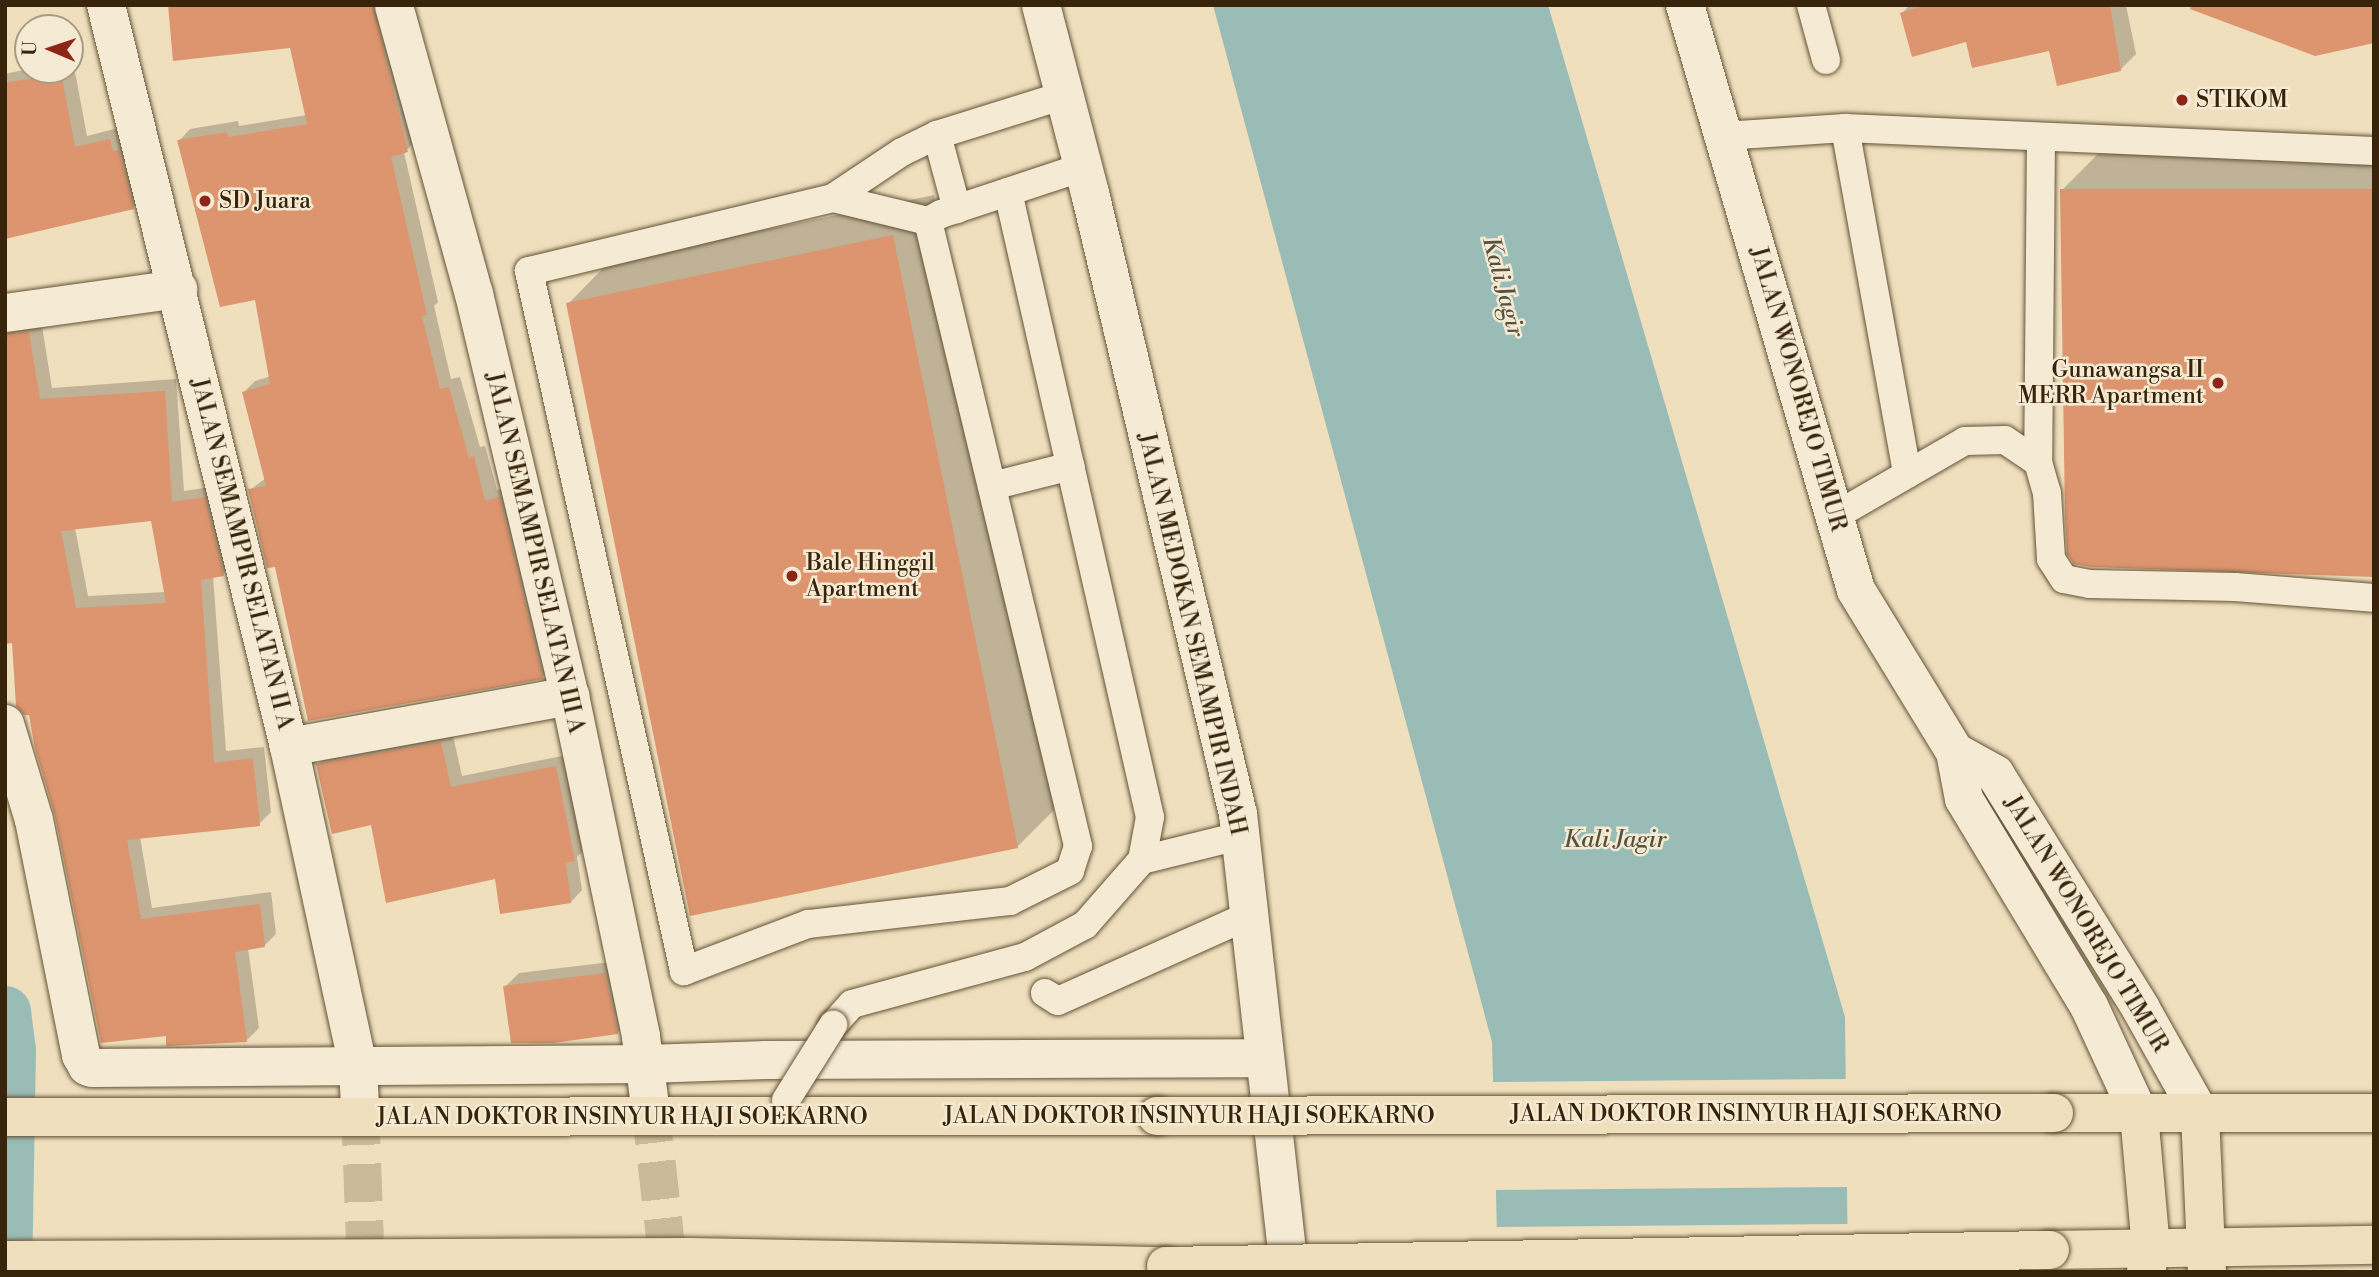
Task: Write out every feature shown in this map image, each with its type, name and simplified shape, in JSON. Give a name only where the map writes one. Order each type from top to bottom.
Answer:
[{"type":"main road","name":"JALAN DOKTOR INSINYUR HAJI SOEKARNO","points":[[5,1117],[49,1119],[780,1108],[1157,1116],[2374,1113]]},
{"type":"main road","points":[[2139,1114],[2149,1260]]},
{"type":"main road","points":[[2200,1114],[2207,1259]]},
{"type":"main road","points":[[5,1259],[1156,1267],[2050,1250],[2149,1260],[2207,1259],[2374,1245]]},
{"type":"street","name":"JALAN SEMAMPIR SELATAN II A","points":[[106,5],[289,747],[358,1065],[360,1107]]},
{"type":"street","name":"JALAN MEDOKAN SEMAMPIR INDAH","points":[[1041,5],[1083,167],[1238,814],[1263,1058],[1289,1272]]},
{"type":"street","name":"JALAN WONOREJO TIMUR","points":[[1685,5],[1856,590],[1955,752],[1964,799],[2089,1006],[2139,1114]]},
{"type":"street","name":"JALAN SEMAMPIR SELATAN III A","points":[[394,6],[474,294],[570,696],[646,1064],[650,1105]]},
{"type":"street","points":[[5,313],[178,289]]},
{"type":"street","points":[[289,747],[570,696]]},
{"type":"street","points":[[5,724],[34,820],[81,1055],[87,1066],[107,1069],[646,1064],[781,1059],[1263,1058]]},
{"type":"street","name":"JALAN WONOREJO TIMUR","points":[[1955,752],[1995,774],[2141,1009],[2200,1114]]},
{"type":"lane","points":[[1811,5],[1826,60]]},
{"type":"lane","points":[[928,221],[1078,846],[1070,871],[1010,901],[808,924],[684,971],[529,271],[833,198],[902,152],[937,135],[1065,95]]},
{"type":"lane","points":[[1724,136],[1845,128],[2374,151]]},
{"type":"lane","points":[[1845,128],[1907,473]]},
{"type":"lane","points":[[937,135],[957,209]]},
{"type":"lane","points":[[2041,137],[2038,462],[2047,493],[2051,559],[2064,579],[2090,584],[2235,587],[2374,598]]},
{"type":"lane","points":[[833,198],[928,221],[1083,167]]},
{"type":"lane","points":[[780,1108],[833,1024],[852,1004],[1025,957],[1085,925],[1142,860],[1150,817],[1008,192]]},
{"type":"lane","points":[[1835,516],[1965,441],[2005,440],[2038,462]]},
{"type":"lane","points":[[992,486],[1071,466]]},
{"type":"lane","points":[[1142,860],[1239,836]]},
{"type":"lane","points":[[1045,993],[1058,1001],[1248,916]]},
{"type":"water","name":"Kali Jagir","points":[[1213,5],[1548,5],[1845,1017],[1848,1272],[1498,1272],[1492,1042]]},
{"type":"pier","points":[[1849,1079],[1850,1187],[1493,1190],[1490,1082]]},
{"type":"pier","points":[[1851,1224],[1851,1272],[1495,1272],[1494,1227]]},
{"type":"building","points":[[168,5],[373,5],[408,152],[391,157],[427,315],[422,316],[440,389],[449,387],[469,458],[474,456],[485,501],[500,497],[543,679],[308,721],[275,567],[267,568],[248,489],[266,486],[242,392],[270,384],[255,300],[220,307],[177,140],[227,132],[228,137],[307,124],[290,48],[173,61]]},
{"type":"building","points":[[1926,5],[2110,5],[2121,71],[2057,86],[2049,51],[1972,68],[1966,42],[1912,57],[1900,13]]},
{"type":"building","points":[[2191,5],[2374,5],[2374,43],[2315,56],[2190,9]]},
{"type":"building","points":[[5,83],[63,84],[75,147],[110,139],[113,151],[119,150],[134,209],[5,239]]},
{"type":"building","name":"Gunawangsa II MERR Apartment","points":[[2060,189],[2374,189],[2374,577],[2092,567],[2074,564],[2067,554],[2065,516]]},
{"type":"building","name":"Bale Hinggil Apartment","points":[[893,235],[1018,848],[690,916],[566,303]]},
{"type":"building","points":[[29,332],[40,399],[165,391],[172,502],[205,497],[224,576],[201,580],[214,763],[253,758],[260,826],[127,840],[141,919],[260,904],[265,947],[235,952],[247,1042],[166,1046],[166,1036],[101,1043],[55,816],[35,748],[29,715],[24,715],[16,706],[12,643],[5,644],[5,334]],"holes":[[[151,521],[166,603],[76,608],[61,531]]]},
{"type":"building","points":[[441,742],[451,787],[556,766],[575,861],[566,863],[571,903],[500,914],[495,879],[386,903],[371,825],[332,834],[316,764]]},
{"type":"building","points":[[605,973],[618,1034],[553,1043],[511,1043],[503,986]]},
{"type":"waterway","points":[[5,1011],[10,1049],[6,1272]]},
{"type":"tunnel","points":[[650,1105],[669,1272]]},
{"type":"tunnel","points":[[360,1107],[366,1272]]},
{"type":"place","name":"STIKOM","points":[[2182,100]]},
{"type":"place","name":"SD Juara","points":[[205,201]]},
{"type":"place","name":"Gunawangsa II MERR Apartment","points":[[2218,383]]},
{"type":"place","name":"Bale Hinggil Apartment","points":[[792,576]]}]
